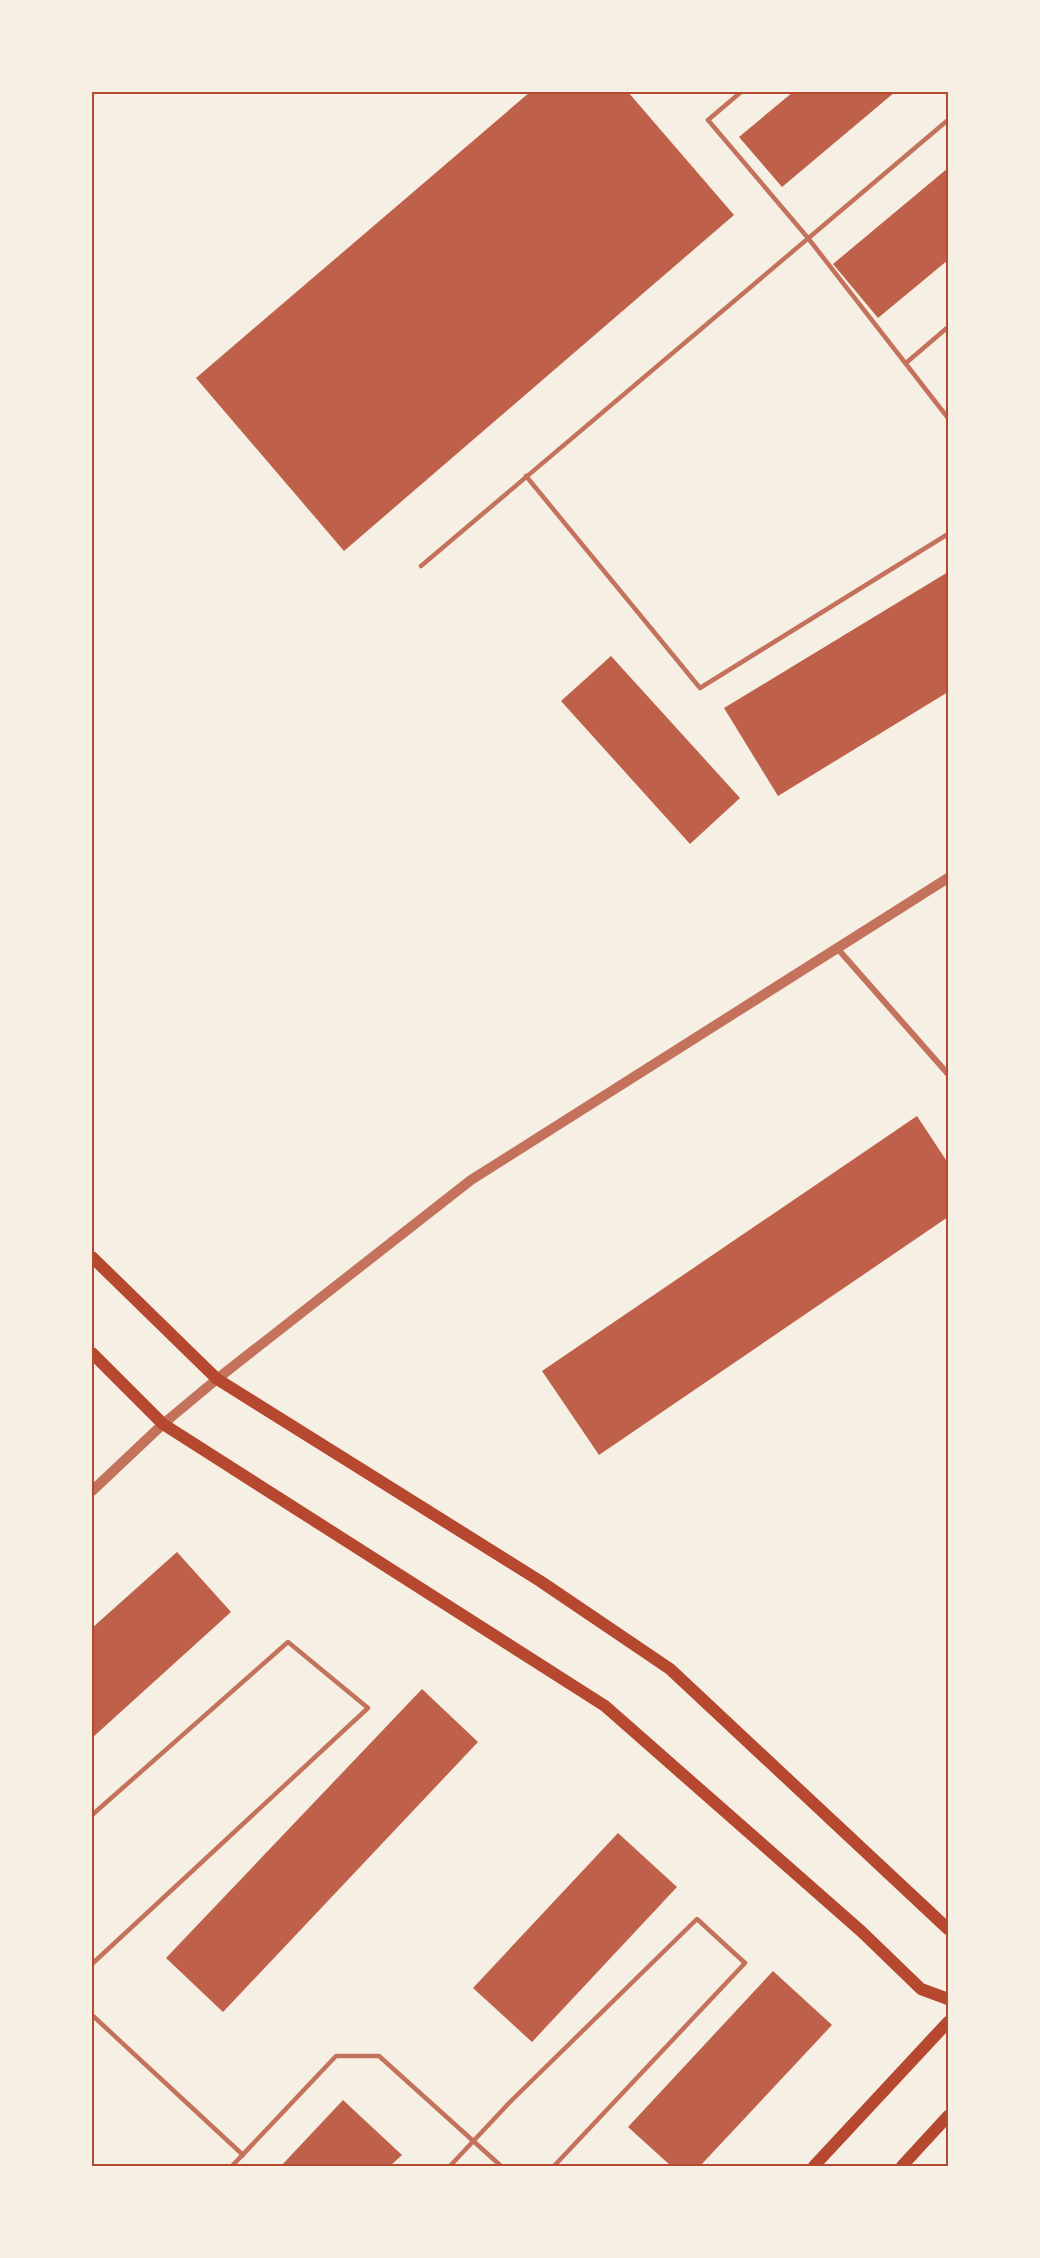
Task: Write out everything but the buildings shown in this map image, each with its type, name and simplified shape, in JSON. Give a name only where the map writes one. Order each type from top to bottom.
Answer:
[{"type":"main road","points":[[92,1257],[217,1379],[540,1581],[670,1669],[948,1929]]},
{"type":"main road","points":[[92,1353],[163,1424],[605,1706],[862,1932],[921,1989],[948,1999]]},
{"type":"main road","points":[[814,2166],[948,2022]]},
{"type":"main road","points":[[902,2166],[948,2116]]},
{"type":"street","points":[[92,1491],[163,1424],[217,1379],[471,1180],[948,878]]},
{"type":"street","points":[[837,948],[948,1074]]},
{"type":"lane","points":[[741,92],[708,120],[808,238],[948,418]]},
{"type":"lane","points":[[421,566],[948,120]]},
{"type":"lane","points":[[906,363],[948,327]]},
{"type":"lane","points":[[526,476],[700,688],[948,534]]},
{"type":"lane","points":[[92,1815],[288,1642],[368,1708],[92,1964]]},
{"type":"lane","points":[[450,2166],[697,1919],[745,1963],[554,2166]]},
{"type":"lane","points":[[92,2015],[243,2155]]},
{"type":"lane","points":[[232,2166],[336,2056],[379,2056],[501,2166]]}]
